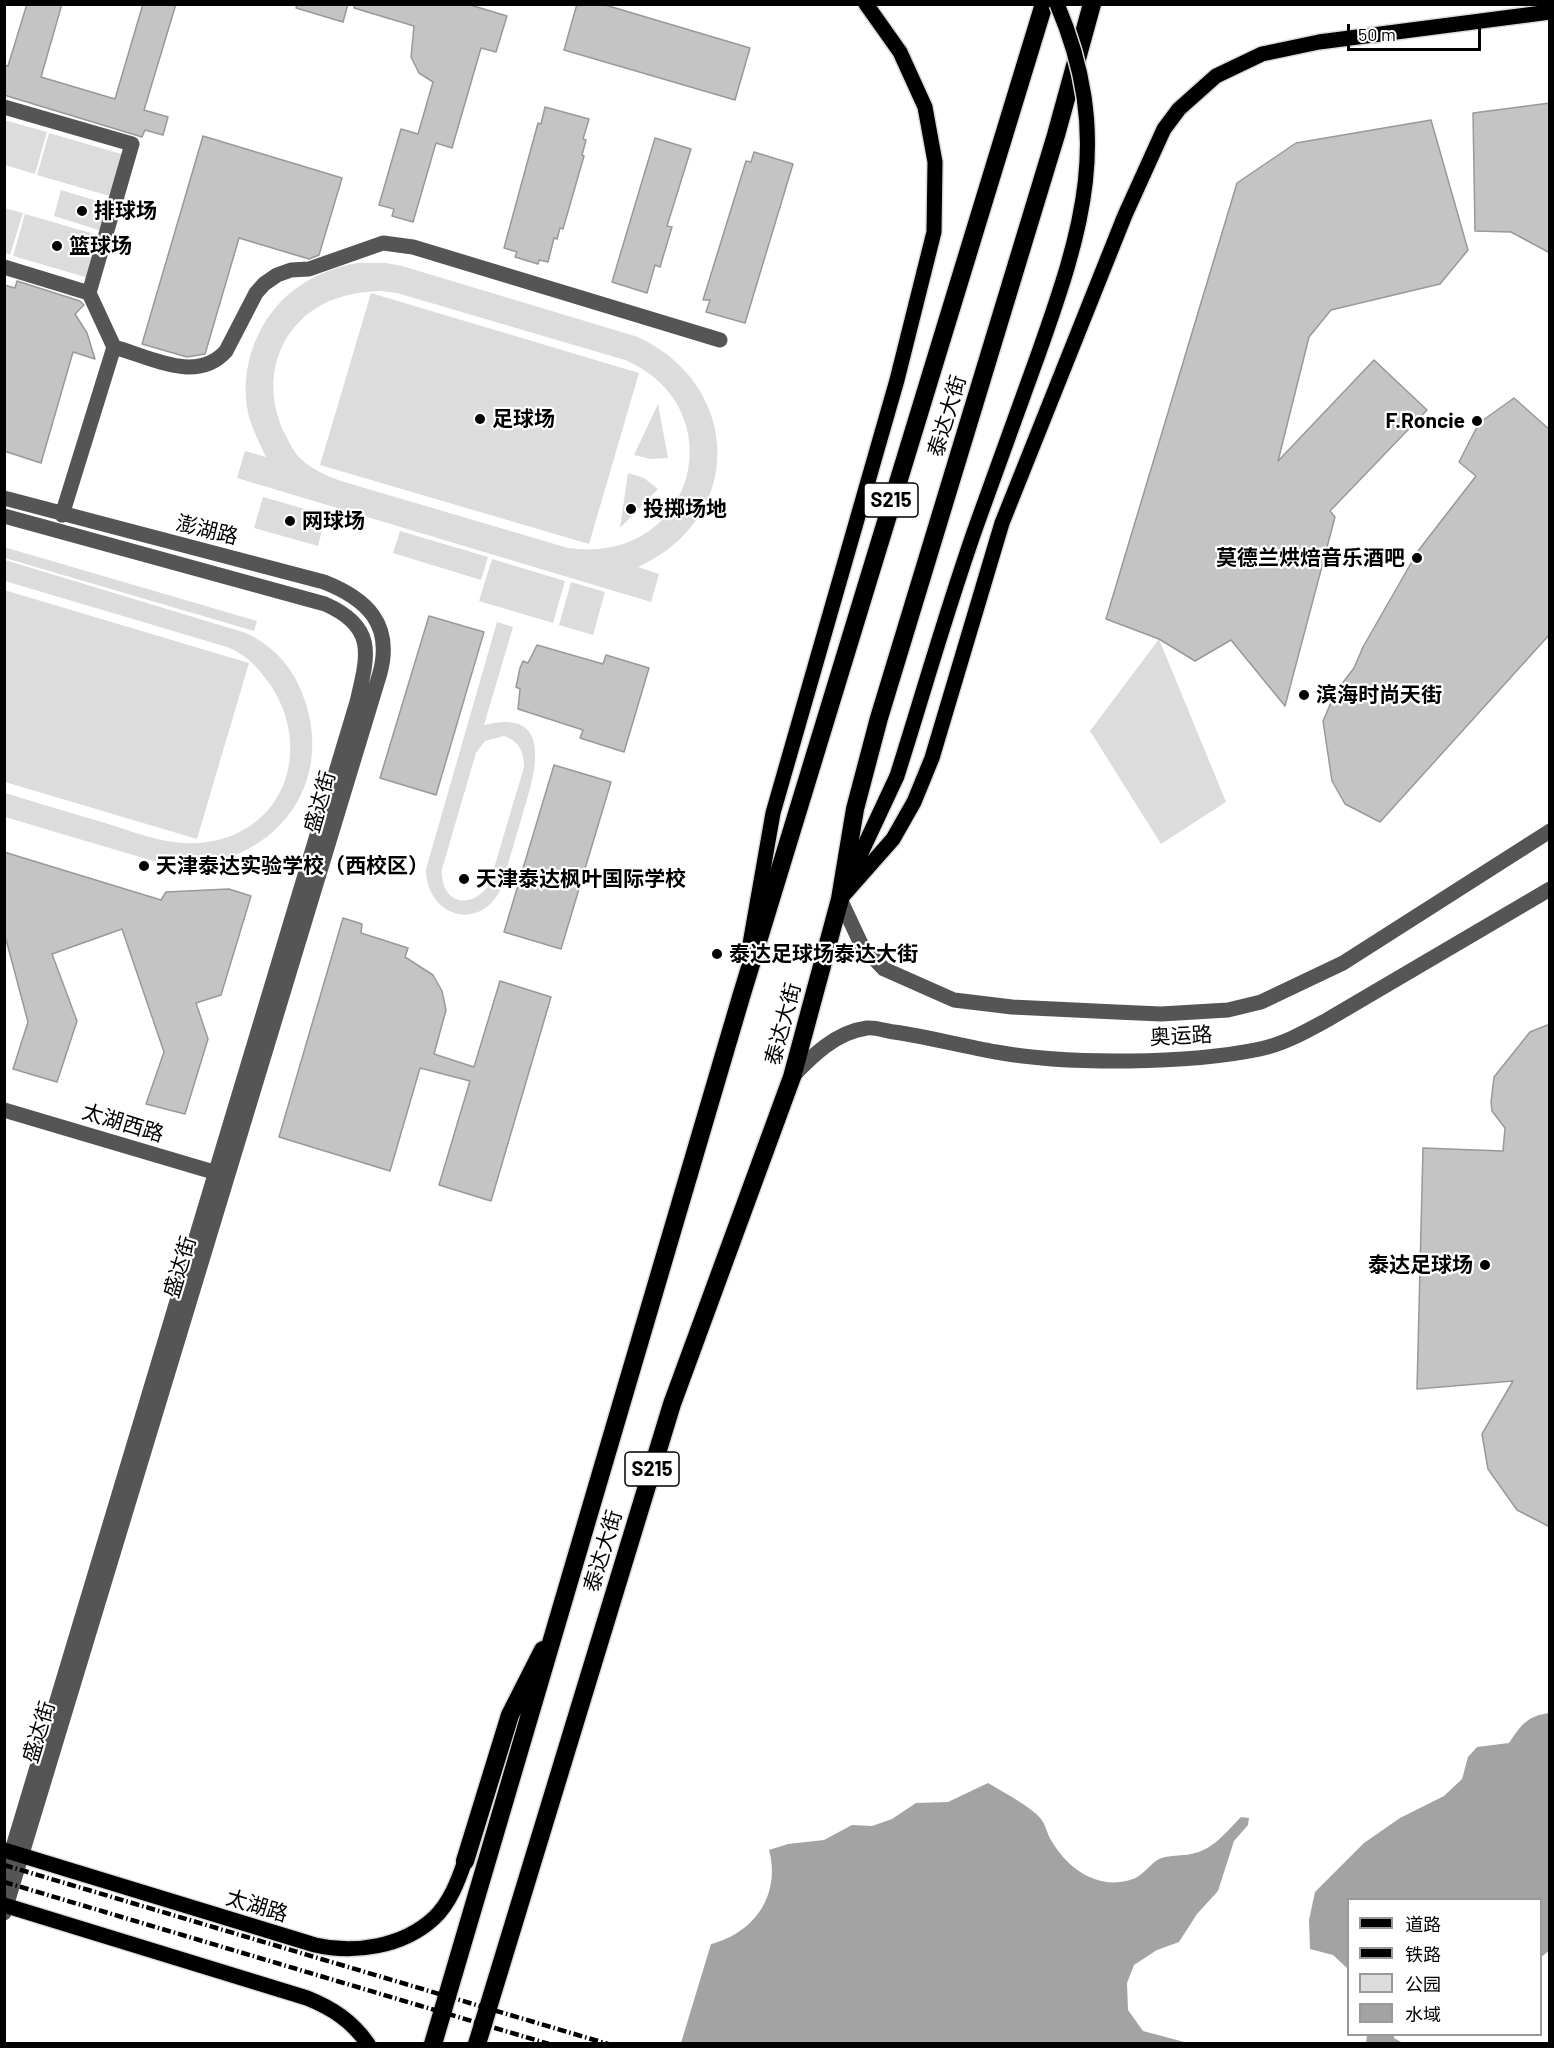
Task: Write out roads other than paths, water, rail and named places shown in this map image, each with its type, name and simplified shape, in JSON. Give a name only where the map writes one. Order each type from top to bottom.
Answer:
[{"type":"highway","name":"泰达大街","points":[[432,2043],[559,1623],[741,997],[1044,4]]},
{"type":"highway","name":"泰达大街","points":[[477,2043],[672,1404],[792,1077],[840,899],[855,809],[879,718],[1056,135],[1092,4]]},
{"type":"highway","points":[[465,1861],[510,1715],[527,1676],[559,1623]]},
{"type":"main road","points":[[741,997],[773,813],[897,380],[934,232],[935,162],[932,134],[925,107],[900,52],[866,4]]},
{"type":"main road","points":[[840,899],[897,776],[965,558],[1054,312],[1078,234],[1088,159],[1085,107],[1073,48],[1057,4]]},
{"type":"main road","points":[[840,899],[892,839],[914,802],[932,758],[1002,522],[1125,215],[1164,129],[1174,116],[1197,90],[1216,76],[1262,54],[1319,42],[1550,12]]},
{"type":"main road","name":"太湖路","points":[[13,1852],[315,1945],[351,1948],[396,1941],[433,1919],[451,1894],[465,1861]]},
{"type":"main road","points":[[5,1908],[307,1998],[343,2016],[358,2029],[368,2043]]},
{"type":"street","points":[[4,107],[132,144],[89,292],[114,347],[62,515]]},
{"type":"street","points":[[114,347],[178,366],[196,369],[206,367],[218,360],[226,351],[264,284],[291,270],[309,269],[383,243],[413,247],[720,340]]},
{"type":"street","points":[[4,267],[89,292]]},
{"type":"street","name":"澎湖路","points":[[4,498],[324,582],[343,590],[358,600],[374,615],[382,631]]},
{"type":"street","name":"澎湖路","points":[[4,516],[301,595],[339,610],[353,620],[363,633]]},
{"type":"street","name":"盛达街","points":[[4,1877],[380,673],[385,656],[382,631]]},
{"type":"street","name":"盛达街","points":[[224,1175],[357,702],[367,651],[363,633]]},
{"type":"street","name":"奥运路","points":[[840,899],[862,946],[885,969],[954,1000],[1012,1007],[1116,1012],[1228,1010],[1261,1002],[1343,963],[1550,831]]},
{"type":"street","name":"奥运路","points":[[792,1077],[816,1052],[841,1037],[867,1028],[924,1036],[998,1053],[1078,1059],[1171,1058],[1261,1049],[1295,1038],[1550,889]]},
{"type":"street","name":"太湖西路","points":[[4,1110],[224,1175]]},
{"type":"street","name":"盛达街","points":[[5,1908],[13,1852]]},
{"type":"water","points":[[1549,1713],[1549,1951],[1542,1956],[1542,1898],[1347,1898],[1347,1968],[1333,1955],[1310,1949],[1309,1920],[1315,1892],[1364,1843],[1400,1818],[1444,1796],[1462,1779],[1468,1757],[1477,1747],[1509,1743],[1525,1722],[1535,1716]]},
{"type":"water","points":[[988,1783],[1037,1814],[1058,1850],[1074,1868],[1106,1882],[1130,1880],[1142,1874],[1159,1859],[1187,1855],[1206,1849],[1219,1840],[1241,1817],[1249,1818],[1248,1825],[1234,1841],[1218,1891],[1197,1914],[1179,1942],[1157,1950],[1134,1965],[1127,1983],[1128,2010],[1143,2031],[1188,2043],[681,2043],[711,1944],[727,1939],[752,1921],[768,1896],[772,1866],[769,1850],[788,1844],[824,1840],[852,1825],[872,1826],[892,1819],[916,1803],[948,1802]]},
{"type":"water","points":[[1367,2036],[1394,2036],[1403,2043],[1366,2043]]},
{"type":"railway","points":[[4,1865],[608,2044]]},
{"type":"railway","points":[[4,1882],[549,2044]]},
{"type":"place","name":"排球场","points":[[82,211]]},
{"type":"place","name":"篮球场","points":[[57,246]]},
{"type":"place","name":"足球场","points":[[480,419]]},
{"type":"place","name":"F.Roncie","points":[[1477,421]]},
{"type":"place","name":"投掷场地","points":[[631,509]]},
{"type":"place","name":"网球场","points":[[290,521]]},
{"type":"place","name":"莫德兰烘焙音乐酒吧","points":[[1417,558]]},
{"type":"place","name":"滨海时尚天街","points":[[1304,695]]},
{"type":"place","name":"天津泰达实验学校（西校区）","points":[[144,866]]},
{"type":"place","name":"天津泰达枫叶国际学校","points":[[464,879]]},
{"type":"place","name":"泰达足球场泰达大街","points":[[717,954]]},
{"type":"place","name":"泰达足球场","points":[[1485,1265]]}]
